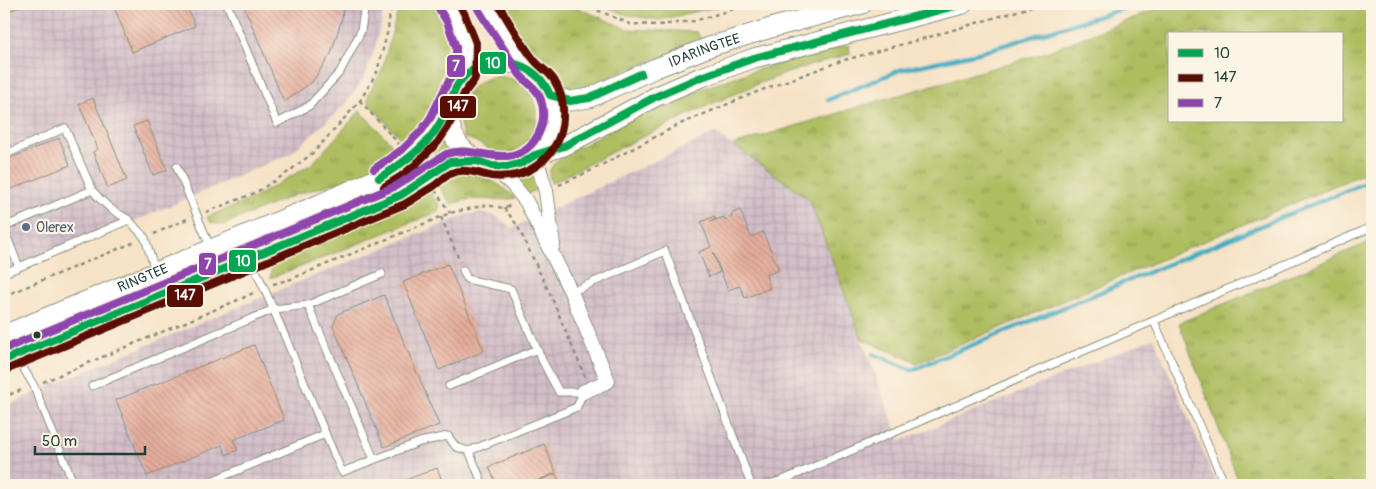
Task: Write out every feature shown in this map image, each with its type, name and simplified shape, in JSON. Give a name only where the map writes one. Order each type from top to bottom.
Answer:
[{"type":"main road","points":[[448,4],[456,18],[466,45],[466,75]]},
{"type":"main road","points":[[486,4],[529,70]]},
{"type":"main road","name":"IDARINGTEE","points":[[550,96],[570,101],[589,98],[709,47],[774,27],[862,4]]},
{"type":"main road","name":"IDARINGTEE","points":[[535,155],[564,146],[655,97],[699,78],[754,58],[963,4]]},
{"type":"main road","points":[[508,62],[529,70],[545,85],[554,111],[552,128],[546,142],[535,155],[522,163],[507,167],[485,164],[464,151],[454,137],[449,121],[450,103],[459,83],[466,75],[486,64],[508,62]]},
{"type":"main road","name":"RINGTEE","points":[[4,335],[381,177],[410,157],[434,131],[450,103]]},
{"type":"main road","name":"RINGTEE","points":[[10,358],[401,195],[450,162],[462,160],[485,164]]},
{"type":"street","points":[[535,155],[546,191],[556,260]]},
{"type":"street","points":[[485,164],[513,185],[526,201],[571,292],[608,381],[587,390]]},
{"type":"lane","points":[[226,4],[277,123],[309,106],[340,72],[361,31],[364,4]]},
{"type":"lane","points":[[4,155],[65,128],[92,190],[111,209],[129,220],[145,238],[156,271]]},
{"type":"lane","points":[[177,168],[212,249]]},
{"type":"lane","points":[[18,267],[4,228],[92,190]]},
{"type":"lane","points":[[4,273],[129,220]]},
{"type":"lane","points":[[764,485],[784,480],[1372,227]]},
{"type":"lane","points":[[571,292],[665,251],[751,485]]},
{"type":"lane","points":[[250,258],[274,309],[342,472],[420,442],[448,436],[456,447],[469,451],[577,408],[587,390]]},
{"type":"lane","points":[[463,270],[467,279],[511,289],[543,362],[559,392],[587,390]]},
{"type":"lane","points":[[92,386],[274,309],[308,305],[382,274]]},
{"type":"lane","points":[[308,305],[374,459]]},
{"type":"lane","points":[[1154,321],[1225,485]]},
{"type":"lane","points":[[449,386],[537,349]]},
{"type":"lane","points":[[10,358],[34,386],[74,485]]},
{"type":"lane","points":[[202,485],[325,434]]},
{"type":"lane","points":[[469,451],[483,485]]},
{"type":"path","points":[[4,296],[255,192],[286,173],[314,152],[360,101],[377,72],[388,30],[391,4]]},
{"type":"path","points":[[583,4],[630,24],[659,25],[694,21],[752,4]]},
{"type":"path","points":[[546,191],[590,171],[678,125],[754,93],[841,61],[1041,4]]},
{"type":"path","points":[[360,101],[402,148]]},
{"type":"path","points":[[433,187],[450,213]]},
{"type":"path","points":[[4,400],[11,394],[245,297],[264,287],[291,279],[450,213],[486,205],[504,208],[526,201]]},
{"type":"path","points":[[504,208],[517,224],[551,296],[587,390]]},
{"type":"path","points":[[441,217],[463,270]]},
{"type":"shaded area","points":[[4,4],[384,4],[373,54],[364,78],[345,105],[291,153],[4,278]]},
{"type":"shaded area","points":[[715,133],[809,199],[900,441],[1154,338],[1217,485],[4,485],[4,408],[47,387],[284,288],[466,215],[481,213],[496,216],[512,228]]},
{"type":"green space","points":[[397,4],[436,4],[448,29],[453,46],[452,64],[436,95],[433,112],[421,130],[406,145],[370,105],[368,100],[369,93],[382,70],[397,14]]},
{"type":"green space","points":[[504,4],[569,4],[627,29],[697,32],[702,41],[590,86],[578,89],[561,85],[540,65],[501,15]]},
{"type":"green space","points":[[600,4],[729,4],[659,20],[627,15]]},
{"type":"green space","points":[[1169,4],[1372,4],[1372,170],[917,363],[862,339],[809,199],[733,145],[1041,54]]},
{"type":"green space","points":[[849,45],[850,54],[794,71],[715,102],[551,183],[550,170],[562,157],[616,127],[648,112],[747,73]]},
{"type":"green space","points":[[494,76],[511,78],[520,82],[528,89],[536,106],[536,124],[533,133],[528,141],[510,152],[495,152],[475,141],[464,138],[461,127],[460,108],[468,92],[483,80]]},
{"type":"green space","points":[[360,111],[400,153],[377,168],[354,178],[297,194],[223,225],[210,222],[207,217],[250,200],[312,164]]},
{"type":"green space","points":[[444,132],[452,148],[426,169],[417,159]]},
{"type":"green space","points":[[456,171],[489,179],[515,198],[502,200],[472,199],[451,204],[436,182]]},
{"type":"green space","points":[[531,172],[538,189],[527,194],[516,181],[516,177]]},
{"type":"green space","points":[[428,188],[440,206],[437,212],[270,278],[273,265],[280,260],[304,247],[396,208]]},
{"type":"green space","points":[[1372,241],[1372,485],[1240,485],[1179,323]]},
{"type":"building","points":[[4,4],[26,4],[4,13]]},
{"type":"building","points":[[113,4],[186,4],[195,26],[132,52]]},
{"type":"building","points":[[243,4],[344,4],[342,18],[331,54],[312,82],[284,102]]},
{"type":"building","points":[[93,98],[127,180],[108,188],[93,152],[98,149],[79,104]]},
{"type":"building","points":[[147,121],[167,170],[153,175],[133,126]]},
{"type":"building","points":[[59,138],[70,165],[4,192],[4,161]]},
{"type":"building","points":[[740,210],[751,237],[763,232],[779,270],[766,275],[770,288],[745,298],[740,286],[728,290],[713,252],[720,272],[709,277],[699,252],[711,247],[701,222],[715,216],[716,219],[710,222],[724,217],[725,220],[732,217],[731,214]]},
{"type":"building","points":[[448,264],[484,351],[439,370],[403,282]]},
{"type":"building","points":[[384,295],[439,425],[384,447],[333,326],[338,314]]},
{"type":"building","points":[[254,345],[284,420],[233,440],[238,450],[226,455],[222,445],[147,476],[116,400]]},
{"type":"building","points":[[544,444],[556,473],[526,485],[497,485],[489,467]]},
{"type":"building","points":[[437,468],[444,485],[393,485]]},
{"type":"building","points":[[556,474],[561,485],[528,485]]},
{"type":"waterway","points":[[828,100],[900,70],[978,53],[1139,4]]},
{"type":"waterway","points":[[873,354],[912,370],[1372,180]]},
{"type":"transit line","name":"147","points":[[384,187],[416,164],[438,142],[448,127],[465,92],[475,79],[476,43],[459,4]]},
{"type":"transit line","name":"147","points":[[8,369],[405,204],[453,172],[467,171],[494,177],[505,177],[522,173],[537,165],[553,149],[560,133],[563,115],[561,97],[554,80],[537,63],[520,41],[498,4]]},
{"type":"transit line","name":"10","points":[[4,360],[401,195],[450,162],[477,161],[492,166],[507,167],[522,163],[535,155],[564,146],[655,97],[699,78],[754,58],[963,4]]},
{"type":"transit line","name":"7","points":[[374,169],[403,149],[422,130],[456,71],[456,47],[447,22],[439,9]]},
{"type":"transit line","name":"7","points":[[4,349],[396,186],[446,154],[463,151],[504,156],[513,155],[528,147],[539,134],[542,125],[543,108],[541,100],[535,90],[518,72],[478,9]]},
{"type":"transit line","name":"10","points":[[379,178],[402,163],[423,145],[435,131],[459,83],[475,68],[485,64],[507,62],[528,69],[545,85],[550,95],[570,101],[589,98],[641,74]]},
{"type":"place","name":"Olerex","points":[[26,227]]}]
